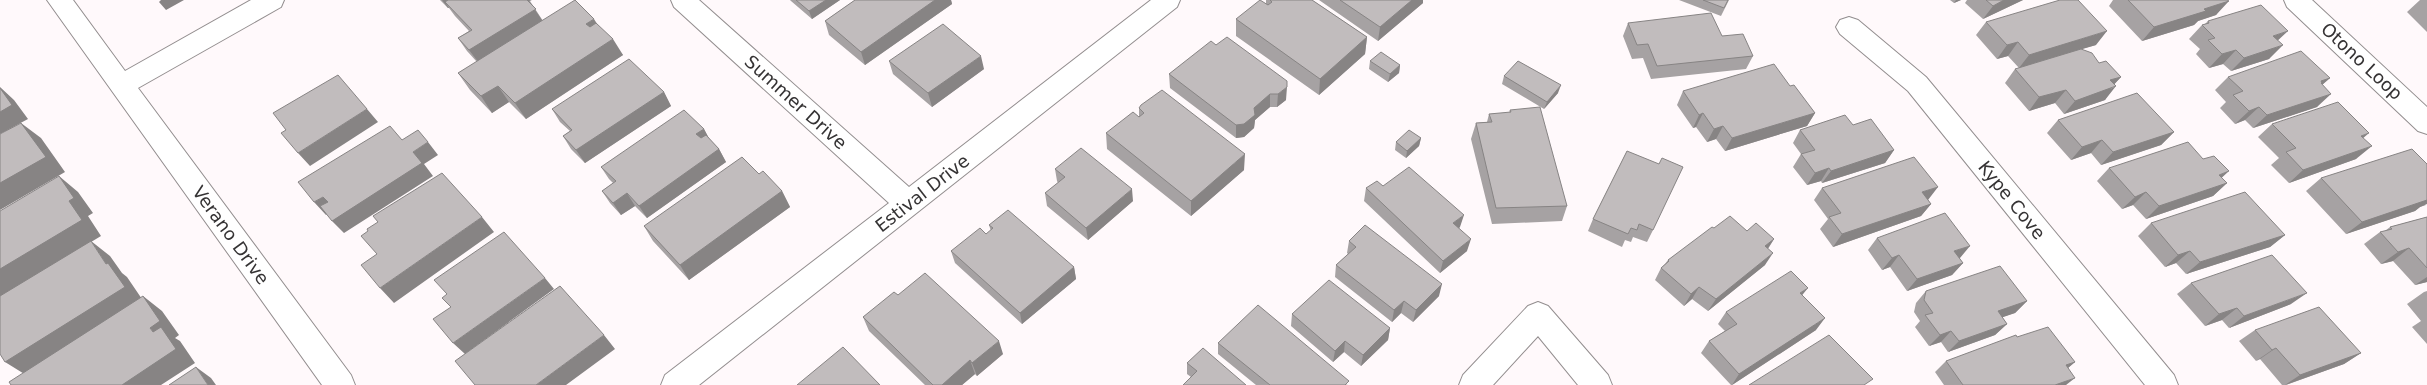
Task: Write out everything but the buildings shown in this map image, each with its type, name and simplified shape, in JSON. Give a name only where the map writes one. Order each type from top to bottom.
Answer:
[{"type":"street","name":"Verano Drive","points":[[59,0],[340,385]]},
{"type":"street","points":[[122,85],[272,0]]},
{"type":"street","name":"Summer Drive","points":[[684,0],[909,204]]},
{"type":"street","name":"Estival Drive","points":[[676,385],[1168,0]]},
{"type":"street","name":"Otono Loop","points":[[2296,0],[2427,123]]},
{"type":"street","name":"Kype Cove","points":[[1849,27],[1917,84],[2163,385]]},
{"type":"street","points":[[1474,385],[1538,315],[1597,385]]}]
